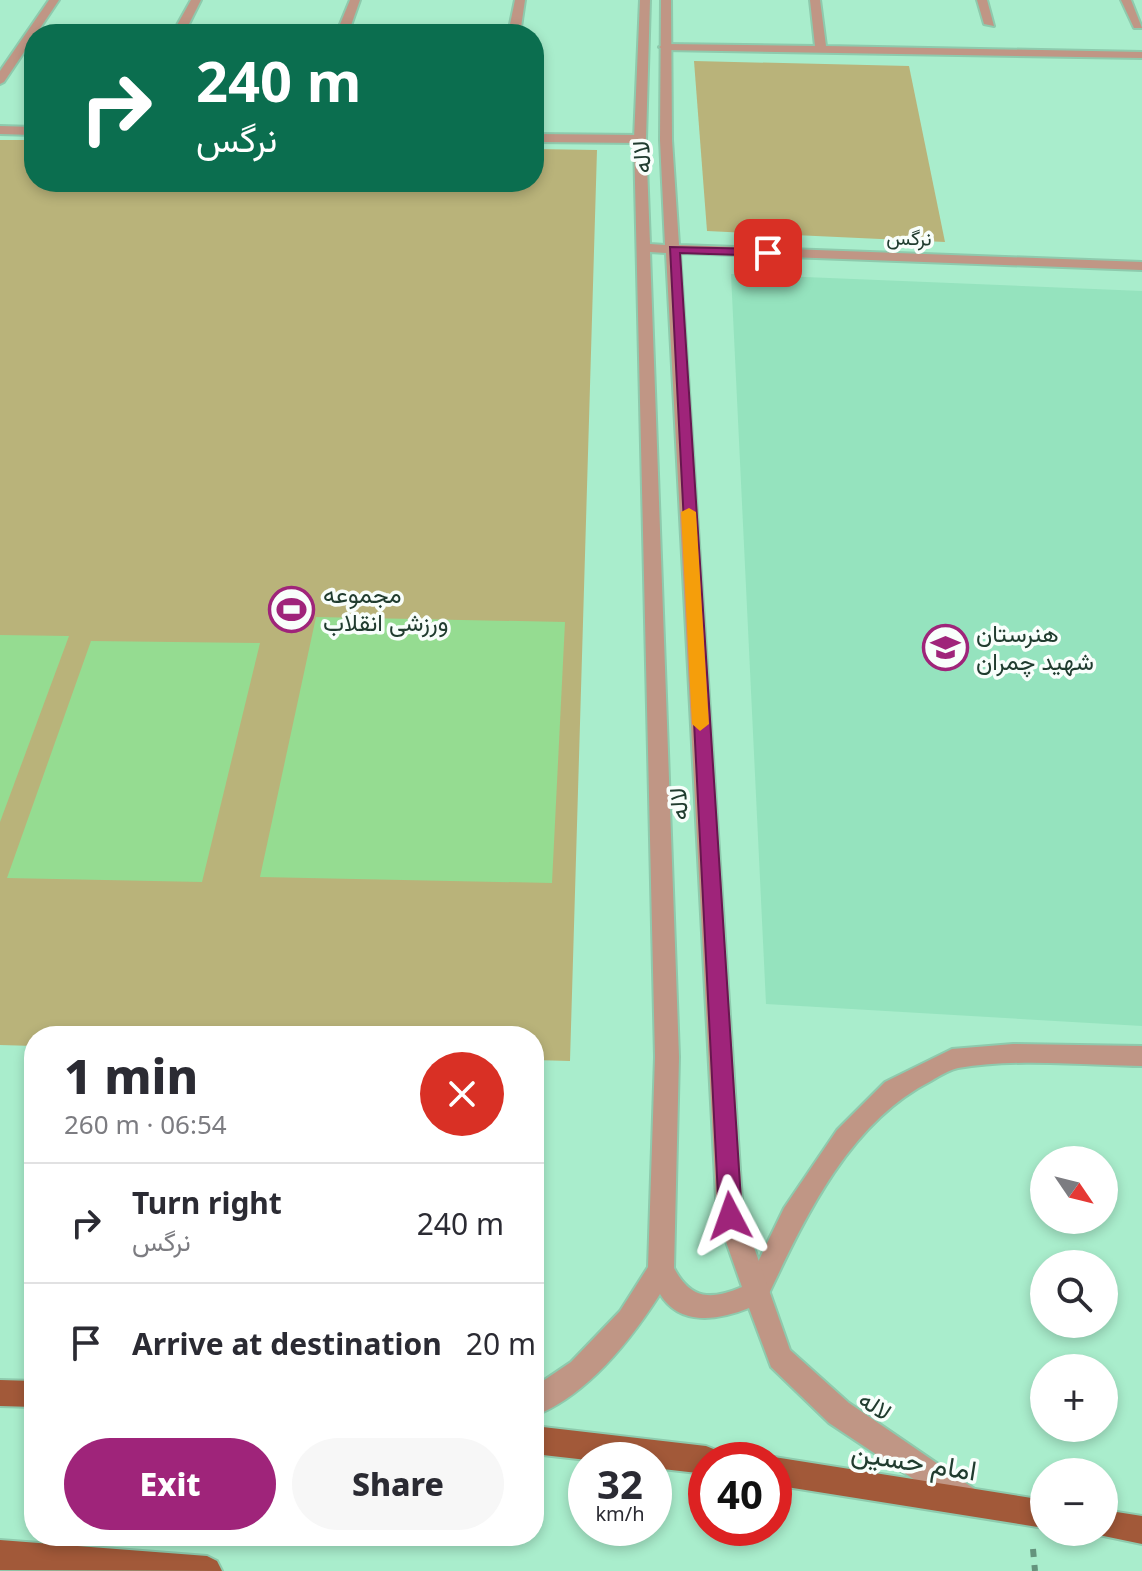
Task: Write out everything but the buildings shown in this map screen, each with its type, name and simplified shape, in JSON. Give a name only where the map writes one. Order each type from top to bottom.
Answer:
[{"type":"main road","points":[[0,1393],[24,1394]]},
{"type":"main road","points":[[544,1441],[688,1458]]},
{"type":"main road","name":"امام حسین","points":[[792,1474],[1030,1512]]},
{"type":"main road","points":[[1118,1526],[1142,1530]]},
{"type":"main road","points":[[0,1555],[207,1571]]},
{"type":"street","points":[[36,24],[54,0]]},
{"type":"street","points":[[183,24],[196,0]]},
{"type":"street","points":[[346,24],[355,0]]},
{"type":"street","points":[[516,24],[520,0]]},
{"type":"street","name":"لاله","points":[[544,1396],[580,1371],[629,1320],[661,1270],[667,1057],[640,139],[645,0]]},
{"type":"street","name":"لاله","points":[[666,0],[666,140],[730,1216],[780,1358],[839,1413],[969,1502]]},
{"type":"street","points":[[815,0],[821,48]]},
{"type":"street","points":[[982,0],[990,24]]},
{"type":"street","points":[[1126,0],[1138,26]]},
{"type":"street","points":[[0,80],[6,63],[24,39]]},
{"type":"street","points":[[665,47],[1142,55]]},
{"type":"street","points":[[0,130],[24,131]]},
{"type":"street","points":[[544,138],[640,139]]},
{"type":"street","name":"نرگس","points":[[643,248],[1142,266]]},
{"type":"street","points":[[661,1270],[677,1297],[700,1306],[729,1306],[756,1293],[793,1216],[846,1137],[893,1089],[952,1059],[1013,1054],[1142,1056]]},
{"type":"shaded area","points":[[694,61],[909,66],[945,242],[707,231]]},
{"type":"shaded area","name":"مجموعه ورزشی انقلاب","points":[[0,140],[24,140],[24,192],[544,192],[544,149],[597,150],[570,1061],[544,1060],[544,1026],[24,1026],[24,1046],[0,1045]]},
{"type":"shaded area","name":"هنرستان شهید چمران","points":[[731,274],[1142,291],[1142,1026],[766,1004]]},
{"type":"slow traffic","points":[[689,512],[700,724]]},
{"type":"place","name":"مجموعه ورزشی انقلاب","points":[[292,609]]},
{"type":"place","name":"هنرستان شهید چمران","points":[[945,648]]},
{"type":"route","points":[[730,1216],[674,249],[768,253]]}]
